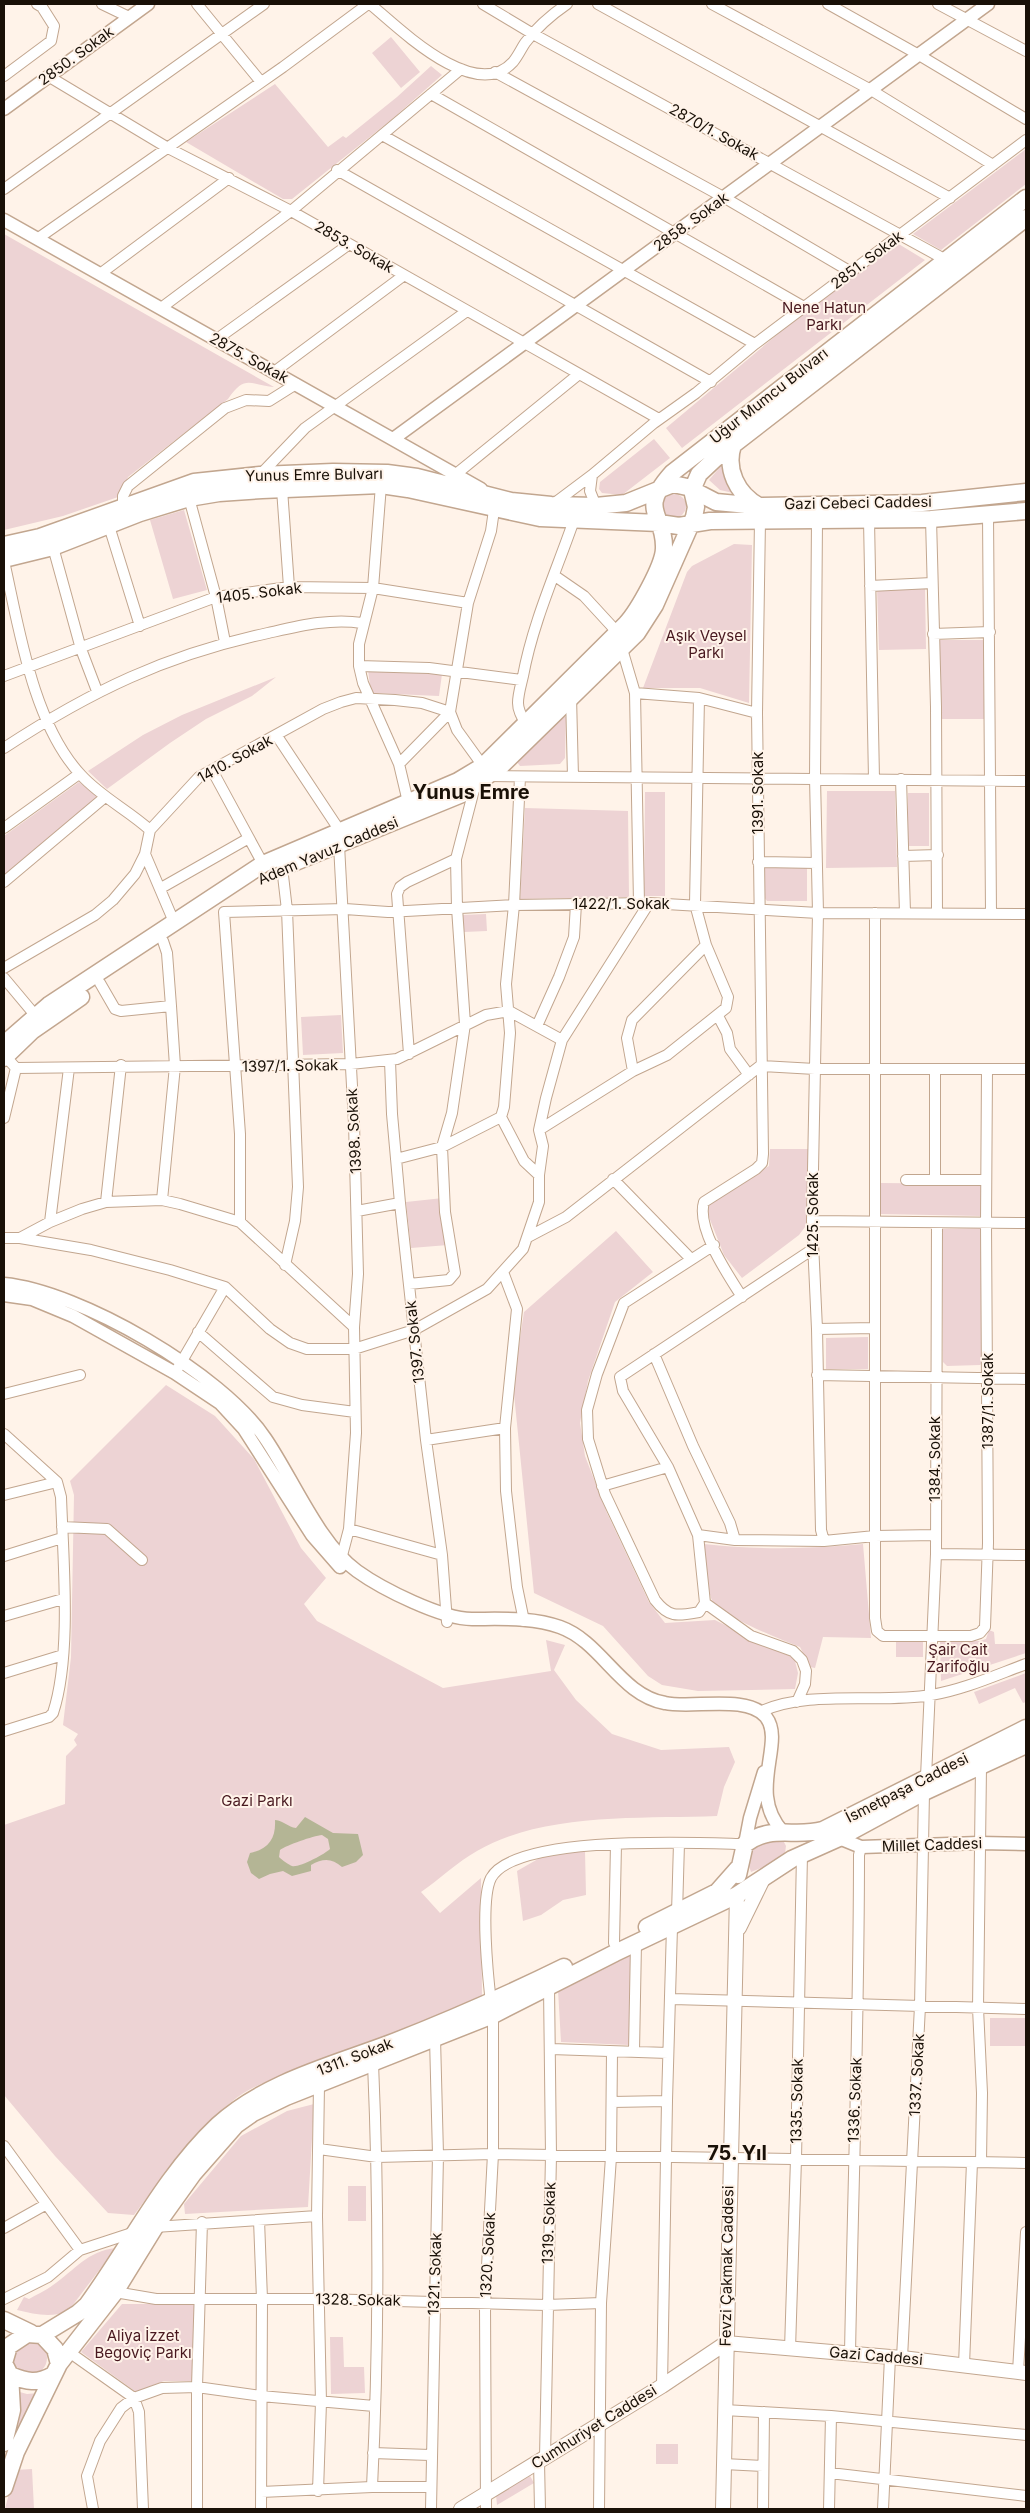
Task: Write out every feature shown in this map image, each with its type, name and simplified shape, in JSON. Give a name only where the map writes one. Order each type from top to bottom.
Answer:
[{"type":"main road","name":"Uğur Mumcu Bulvarı","points":[[660,490],[672,473],[692,456],[1026,198]]},
{"type":"main road","name":"Uğur Mumcu Bulvarı","points":[[692,490],[699,474],[733,445],[1026,218]]},
{"type":"main road","points":[[733,445],[730,461],[734,477],[744,495],[759,513]]},
{"type":"main road","name":"Yunus Emre Bulvarı","points":[[4,545],[40,537],[194,482],[334,472],[388,473],[450,479],[494,503],[540,518],[659,523]]},
{"type":"main road","points":[[679,484],[692,490],[696,507],[691,522],[675,526],[659,523],[654,506],[660,490],[665,486],[679,484]]},
{"type":"main road","name":"Yunus Emre Bulvarı","points":[[4,560],[53,548],[188,498],[219,493],[381,485],[494,503],[596,506],[626,503],[660,490]]},
{"type":"main road","name":"Gazi Cebeci Caddesi","points":[[692,490],[725,504],[759,513],[817,520],[931,519],[1026,511]]},
{"type":"main road","name":"Gazi Cebeci Caddesi","points":[[691,522],[759,513],[922,503],[1026,492]]},
{"type":"main road","name":"Adem Yavuz Caddesi","points":[[7,1056],[48,1019],[163,941],[221,909],[262,877],[408,802],[486,771],[622,649],[649,617],[691,522]]},
{"type":"main road","name":"Adem Yavuz Caddesi","points":[[7,1056],[35,1015],[263,864],[432,807],[475,786],[526,724],[618,633],[638,609],[662,561],[664,538],[659,523]]},
{"type":"main road","points":[[618,633],[622,649]]},
{"type":"main road","name":"İsmetpaşa Caddesi","points":[[763,1879],[797,1856],[839,1838],[925,1784],[1026,1728]]},
{"type":"main road","name":"İsmetpaşa Caddesi","points":[[745,1844],[756,1836],[783,1832],[803,1834],[823,1830],[925,1784],[981,1767],[1026,1746]]},
{"type":"main road","points":[[783,1832],[792,1841],[797,1856]]},
{"type":"main road","points":[[737,1895],[740,1866],[745,1844]]},
{"type":"main road","name":"1311. Sokak","points":[[36,2334],[78,2313],[86,2305],[135,2232],[196,2150],[217,2126],[242,2106],[281,2086],[549,1987],[636,1943],[675,1920],[717,1892],[740,1866]]},
{"type":"main road","name":"1311. Sokak","points":[[4,2488],[16,2452],[60,2364],[115,2292],[155,2227],[193,2174],[236,2125],[266,2107],[435,2038],[614,1943],[737,1895],[763,1879]]},
{"type":"main road","name":"Fevzi Çakmak Caddesi","points":[[737,1934],[763,1879]]},
{"type":"main road","name":"Fevzi Çakmak Caddesi","points":[[723,2509],[737,1895]]},
{"type":"main road","points":[[4,2320],[36,2334],[55,2349],[60,2364],[35,2382],[27,2382],[6,2367]]},
{"type":"main road","points":[[4,2444],[12,2410],[6,2367],[9,2346],[16,2339],[36,2334]]},
{"type":"main road","name":"Cumhuriyet Caddesi","points":[[462,2509],[662,2386],[726,2343]]},
{"type":"main road","name":"Gazi Caddesi","points":[[726,2343],[896,2358],[1022,2373]]},
{"type":"street","points":[[4,76],[51,41],[54,26],[42,7],[37,4]]},
{"type":"street","points":[[102,4],[130,17]]},
{"type":"street","name":"2850. Sokak","points":[[4,108],[148,4]]},
{"type":"street","points":[[197,4],[261,82]]},
{"type":"street","points":[[4,189],[264,4]]},
{"type":"street","points":[[37,239],[369,4],[444,62],[474,74],[495,72],[512,63],[548,16],[567,4]]},
{"type":"street","name":"2870/1. Sokak","points":[[482,4],[533,34],[946,260]]},
{"type":"street","points":[[598,4],[950,198]]},
{"type":"street","points":[[712,4],[871,90],[993,165]]},
{"type":"street","points":[[828,4],[919,55],[1026,119]]},
{"type":"street","points":[[938,4],[1026,51]]},
{"type":"street","name":"2858. Sokak","points":[[393,439],[574,305],[677,234],[770,163],[988,4]]},
{"type":"street","points":[[160,308],[291,211],[461,69]]},
{"type":"street","points":[[495,72],[725,198],[852,272]]},
{"type":"street","name":"2853. Sokak","points":[[48,76],[168,148],[291,211],[348,245],[659,419]]},
{"type":"street","points":[[431,94],[804,306]]},
{"type":"street","points":[[382,135],[755,344]]},
{"type":"street","name":"2851. Sokak","points":[[551,505],[592,475],[659,419],[711,382],[755,344],[804,306],[852,272],[1026,140]]},
{"type":"street","points":[[338,170],[711,382]]},
{"type":"street","points":[[100,274],[229,178]]},
{"type":"street","name":"2875. Sokak","points":[[4,220],[393,439],[450,479]]},
{"type":"street","points":[[216,340],[348,245]]},
{"type":"street","points":[[274,372],[403,276]]},
{"type":"street","points":[[260,476],[305,428],[467,311]]},
{"type":"street","points":[[450,479],[579,374]]},
{"type":"street","points":[[123,507],[123,496],[128,486],[225,408],[246,400],[269,401],[296,384]]},
{"type":"street","points":[[592,475],[590,491],[596,506]]},
{"type":"street","points":[[381,485],[373,588],[362,623],[359,644],[359,666],[363,683],[399,764],[408,802]]},
{"type":"street","points":[[282,489],[289,587]]},
{"type":"street","points":[[188,498],[216,597],[225,642]]},
{"type":"street","points":[[494,503],[491,531],[468,603],[450,712],[457,730],[486,771],[520,777],[697,778],[758,776],[1026,781]]},
{"type":"street","name":"1391. Sokak","points":[[714,1245],[701,1212],[704,1202],[762,1163],[757,713],[759,513]]},
{"type":"street","points":[[988,514],[990,632],[989,780],[992,913]]},
{"type":"street","points":[[931,519],[936,707],[937,913]]},
{"type":"street","points":[[526,724],[520,714],[518,702],[522,680],[536,624],[574,520]]},
{"type":"street","name":"1425. Sokak","points":[[817,520],[815,778],[818,913],[812,1249],[817,1329],[821,1530],[824,1540]]},
{"type":"street","points":[[869,520],[874,779]]},
{"type":"street","points":[[109,526],[140,626]]},
{"type":"street","points":[[53,548],[81,649],[97,691]]},
{"type":"street","points":[[4,560],[28,667],[46,720],[79,774],[150,830]]},
{"type":"street","points":[[555,576],[584,596],[618,633]]},
{"type":"street","points":[[870,586],[932,583]]},
{"type":"street","name":"1405. Sokak","points":[[4,676],[81,649],[216,597],[289,587],[373,588],[468,603]]},
{"type":"street","points":[[4,748],[46,720],[97,691],[125,678],[225,642],[305,624],[332,621],[362,623]]},
{"type":"street","points":[[933,634],[990,632]]},
{"type":"street","points":[[4,1238],[20,1238],[91,1250],[170,1270],[225,1287],[270,1329],[290,1343],[307,1348],[354,1349],[414,1330],[487,1289],[523,1250],[539,1202],[539,1175],[543,1146],[540,1130],[546,1098],[562,1040],[644,903],[635,694],[622,649]]},
{"type":"street","points":[[359,666],[456,671],[522,680]]},
{"type":"street","points":[[635,694],[699,698],[757,713]]},
{"type":"street","points":[[571,696],[573,777]]},
{"type":"street","name":"1410. Sokak","points":[[4,968],[95,915],[113,900],[135,874],[144,854],[150,830],[186,789],[212,770],[277,736],[323,709],[356,698],[422,703],[450,712]]},
{"type":"street","points":[[540,1130],[634,1071],[667,1055],[726,1008],[728,997],[706,945],[695,904],[699,698]]},
{"type":"street","points":[[399,764],[450,712]]},
{"type":"street","points":[[277,736],[340,838]]},
{"type":"street","points":[[212,770],[263,864]]},
{"type":"street","points":[[4,828],[79,774]]},
{"type":"street","points":[[520,777],[514,905],[506,984],[510,1033],[504,1107],[501,1117],[524,1162],[539,1175]]},
{"type":"street","points":[[901,779],[905,913]]},
{"type":"street","points":[[409,1284],[449,1280],[455,1273],[445,1212],[442,1147],[452,1113],[465,1024],[457,908],[456,859],[475,786]]},
{"type":"street","points":[[4,882],[105,796]]},
{"type":"street","points":[[161,888],[249,838]]},
{"type":"street","name":"1398. Sokak","points":[[340,838],[351,1064],[358,1274],[354,1327],[355,1412],[349,1528],[340,1562]]},
{"type":"street","points":[[144,854],[161,888],[174,922]]},
{"type":"street","points":[[904,856],[938,855]]},
{"type":"street","points":[[409,1054],[397,894],[400,887],[456,859]]},
{"type":"street","points":[[758,862],[817,864]]},
{"type":"street","points":[[282,868],[287,910],[298,1187],[295,1221],[285,1265]]},
{"type":"street","name":"1422/1. Sokak","points":[[221,909],[344,909],[398,912],[514,905],[644,903],[695,904],[818,913],[1026,914]]},
{"type":"street","points":[[537,1026],[560,977],[574,937],[576,904]]},
{"type":"street","points":[[221,909],[240,1134],[240,1222]]},
{"type":"street","points":[[875,913],[875,1536]]},
{"type":"street","points":[[162,1200],[175,1066],[167,953],[163,941]]},
{"type":"street","points":[[634,1071],[627,1038],[632,1020],[706,945]]},
{"type":"street","points":[[4,978],[35,1015]]},
{"type":"street","points":[[100,983],[116,1009],[171,1006]]},
{"type":"street","points":[[508,1012],[562,1040]]},
{"type":"street","name":"1397/1. Sokak","points":[[7,1056],[69,1068],[121,1065],[235,1067],[351,1064],[390,1060],[409,1054],[486,1015],[508,1012]]},
{"type":"street","points":[[718,1016],[727,1033],[730,1049],[748,1075]]},
{"type":"street","points":[[4,1118],[7,1056]]},
{"type":"street","name":"1397. Sokak","points":[[390,1060],[400,1203],[426,1440],[442,1555],[447,1618]]},
{"type":"street","points":[[106,1202],[121,1065]]},
{"type":"street","points":[[528,1237],[566,1216],[760,1066],[815,1069],[1026,1070]]},
{"type":"street","points":[[50,1222],[69,1068]]},
{"type":"street","points":[[935,1069],[935,1180]]},
{"type":"street","name":"1387/1. Sokak","points":[[875,1536],[876,1628],[883,1636],[933,1634],[972,1636],[982,1632],[986,1614],[987,1554],[987,1069]]},
{"type":"street","points":[[396,1159],[442,1147],[501,1117]]},
{"type":"street","points":[[613,1179],[691,1259]]},
{"type":"street","points":[[906,1180],[986,1180]]},
{"type":"street","points":[[20,1238],[50,1222],[106,1202],[162,1200],[240,1222],[354,1327]]},
{"type":"street","points":[[357,1211],[400,1203]]},
{"type":"street","points":[[812,1221],[1026,1223]]},
{"type":"street","name":"1384. Sokak","points":[[925,1784],[936,1554],[936,1223]]},
{"type":"street","points":[[742,1297],[722,1266],[714,1245],[624,1303],[597,1374],[587,1410],[588,1439],[602,1486],[647,1585],[664,1612],[673,1615],[699,1612],[704,1604],[698,1535],[668,1467],[628,1400],[620,1378],[654,1354],[742,1297],[812,1249]]},
{"type":"street","points":[[503,1272],[517,1309],[505,1428],[506,1491],[517,1587],[524,1621]]},
{"type":"street","points":[[4,1284],[47,1292],[78,1305],[140,1336],[225,1393],[264,1436],[340,1562]]},
{"type":"street","points":[[175,1373],[225,1287]]},
{"type":"street","points":[[4,1295],[32,1299],[73,1316],[175,1373],[220,1403],[244,1429],[312,1535],[340,1562],[409,1607],[475,1624],[524,1621],[552,1625],[576,1635],[594,1647],[621,1677],[646,1697],[665,1703],[737,1704],[760,1712],[770,1725],[772,1737],[766,1795],[768,1808],[773,1821],[783,1832]]},
{"type":"street","points":[[817,1329],[875,1328]]},
{"type":"street","points":[[198,1332],[273,1397],[302,1405],[355,1412]]},
{"type":"street","points":[[654,1354],[693,1446],[730,1523],[735,1540]]},
{"type":"street","points":[[817,1375],[1026,1379]]},
{"type":"street","points":[[4,1394],[80,1376]]},
{"type":"street","points":[[426,1440],[505,1428]]},
{"type":"street","points":[[4,1434],[57,1482],[61,1497],[63,1599],[63,1655],[53,1713],[48,1717],[4,1731]]},
{"type":"street","points":[[602,1486],[668,1467]]},
{"type":"street","points":[[4,1495],[57,1482]]},
{"type":"street","points":[[62,1527],[106,1528],[142,1560]]},
{"type":"street","points":[[349,1528],[442,1555]]},
{"type":"street","points":[[698,1535],[735,1540],[824,1540],[875,1536],[936,1535]]},
{"type":"street","points":[[4,1556],[62,1538]]},
{"type":"street","points":[[936,1554],[1026,1555]]},
{"type":"street","points":[[4,1616],[63,1599]]},
{"type":"street","points":[[704,1604],[751,1636],[793,1651],[802,1660],[806,1671],[805,1684],[797,1702]]},
{"type":"street","points":[[4,1673],[63,1655]]},
{"type":"street","points":[[760,1712],[772,1707],[797,1702],[930,1696],[1026,1664]]},
{"type":"street","points":[[745,1844],[760,1780],[768,1765]]},
{"type":"street","points":[[964,2365],[982,2093],[978,2008],[981,1767]]},
{"type":"street","name":"1337. Sokak","points":[[883,2509],[887,2421],[896,2358],[912,2161],[920,2006],[925,1784]]},
{"type":"street","name":"Millet Caddesi","points":[[839,1838],[861,1847],[979,1843],[1026,1844]]},
{"type":"street","points":[[662,2386],[668,2053],[679,1843]]},
{"type":"street","points":[[614,1943],[616,1844]]},
{"type":"street","name":"1320. Sokak","points":[[486,2509],[485,2304],[492,2154],[492,2009],[487,1956],[486,1893],[491,1877],[501,1869],[523,1858],[552,1848],[616,1844],[745,1844]]},
{"type":"street","name":"1336. Sokak","points":[[850,2354],[853,2160],[859,2004],[859,1855],[861,1847]]},
{"type":"street","name":"1335. Sokak","points":[[790,2349],[799,2003],[797,1856]]},
{"type":"street","points":[[634,2051],[636,1943]]},
{"type":"street","name":"1319. Sokak","points":[[540,2509],[551,2155],[549,1987]]},
{"type":"street","points":[[672,1999],[1026,2009]]},
{"type":"street","name":"1321. Sokak","points":[[431,2509],[430,2455],[438,2156],[435,2038]]},
{"type":"street","points":[[551,2049],[668,2053]]},
{"type":"street","points":[[599,2509],[598,2425],[601,2303],[611,2158],[612,2052]]},
{"type":"street","points":[[372,2487],[377,2300],[377,2157],[373,2063]]},
{"type":"street","points":[[318,2491],[321,2402],[317,2216],[319,2085]]},
{"type":"street","points":[[612,2102],[667,2101]]},
{"type":"street","points":[[4,2146],[45,2205],[80,2250]]},
{"type":"street","points":[[319,2149],[377,2157],[492,2154],[611,2158],[666,2156],[1026,2163]]},
{"type":"street","points":[[4,2228],[45,2205]]},
{"type":"street","points":[[155,2227],[202,2222],[317,2216]]},
{"type":"street","points":[[259,2220],[262,2299],[261,2509]]},
{"type":"street","points":[[196,2509],[197,2387],[202,2222]]},
{"type":"street","points":[[4,2299],[48,2277],[80,2250],[135,2232]]},
{"type":"street","points":[[1022,2373],[1026,2232]]},
{"type":"street","name":"1328. Sokak","points":[[115,2292],[156,2299],[320,2299],[546,2305],[601,2303]]},
{"type":"street","points":[[60,2364],[134,2398],[139,2412],[143,2509]]},
{"type":"street","points":[[93,2509],[87,2476],[100,2441],[121,2408],[134,2398],[162,2388],[197,2387],[262,2396],[374,2406]]},
{"type":"street","points":[[724,2410],[831,2416],[1026,2435]]},
{"type":"street","points":[[763,2509],[764,2412]]},
{"type":"street","points":[[829,2509],[831,2416]]},
{"type":"street","points":[[373,2453],[430,2455]]},
{"type":"street","points":[[724,2464],[764,2466]]},
{"type":"street","points":[[830,2473],[1026,2496]]},
{"type":"street","points":[[261,2492],[318,2491],[372,2487],[431,2487]]},
{"type":"green space","points":[[391,37],[420,72],[401,88],[372,53]]},
{"type":"green space","points":[[431,66],[442,75],[391,120],[292,199],[283,199],[186,142],[275,84],[328,147],[343,136],[346,138],[397,97]]},
{"type":"green space","points":[[1026,149],[1026,184],[941,250],[913,234]]},
{"type":"green space","points":[[4,234],[274,387],[253,383],[243,384],[228,399],[128,477],[121,496],[63,516],[4,530]]},
{"type":"green space","name":"Nene Hatun Parkı","points":[[897,243],[925,260],[682,448],[666,428],[816,302]]},
{"type":"green space","points":[[654,439],[670,458],[622,495],[602,493],[599,489],[600,482]]},
{"type":"green space","points":[[721,466],[733,493],[720,490],[709,480]]},
{"type":"green space","points":[[674,494],[683,497],[686,506],[683,515],[674,518],[665,515],[662,506],[665,497]]},
{"type":"green space","points":[[184,510],[207,590],[173,599],[150,520]]},
{"type":"green space","name":"Aşık Veysel Parkı","points":[[734,544],[752,545],[749,703],[700,688],[643,688],[687,572],[692,566]]},
{"type":"green space","points":[[925,587],[926,649],[879,650],[877,588]]},
{"type":"green space","points":[[937,640],[987,640],[987,719],[938,719]]},
{"type":"green space","points":[[368,670],[442,674],[439,696],[371,693]]},
{"type":"green space","points":[[276,677],[252,696],[206,719],[107,789],[88,771],[143,735],[182,715]]},
{"type":"green space","points":[[563,716],[566,717],[565,758],[560,764],[520,766],[517,762]]},
{"type":"green space","points":[[79,782],[98,797],[4,876],[4,836]]},
{"type":"green space","points":[[827,791],[895,791],[897,867],[826,868]]},
{"type":"green space","points":[[645,792],[665,792],[665,896],[644,896]]},
{"type":"green space","points":[[908,793],[929,793],[929,846],[908,846]]},
{"type":"green space","points":[[525,808],[628,811],[629,897],[520,899]]},
{"type":"green space","points":[[762,864],[807,864],[807,901],[767,901],[762,894]]},
{"type":"green space","points":[[486,914],[487,931],[464,932],[462,915]]},
{"type":"green space","points":[[341,1015],[343,1053],[303,1055],[301,1017]]},
{"type":"green space","points":[[770,1149],[808,1149],[808,1218],[805,1227],[799,1235],[742,1278],[724,1255],[705,1207],[730,1188],[769,1166]]},
{"type":"green space","points":[[881,1183],[982,1184],[981,1216],[880,1214]]},
{"type":"green space","points":[[443,1198],[448,1245],[411,1248],[406,1202]]},
{"type":"green space","points":[[982,1228],[984,1361],[980,1365],[947,1366],[943,1362],[942,1229]]},
{"type":"green space","points":[[616,1231],[653,1272],[615,1302],[588,1381],[580,1423],[585,1456],[607,1513],[649,1602],[665,1623],[715,1620],[779,1652],[794,1657],[798,1673],[795,1689],[698,1691],[662,1685],[648,1676],[603,1626],[534,1593],[513,1384],[524,1312]]},
{"type":"green space","points":[[868,1337],[868,1369],[826,1369],[826,1338]]},
{"type":"green space","name":"Gazi Parkı","points":[[166,1385],[215,1416],[254,1459],[301,1548],[326,1578],[304,1604],[317,1621],[443,1688],[551,1671],[546,1640],[565,1645],[554,1670],[576,1700],[612,1734],[661,1750],[729,1747],[735,1762],[724,1787],[717,1816],[626,1818],[563,1824],[503,1838],[470,1855],[456,1865],[421,1892],[440,1913],[481,1878],[482,1997],[356,2050],[260,2084],[240,2095],[203,2128],[134,2215],[108,2213],[55,2156],[4,2095],[4,1825],[65,1804],[66,1756],[77,1745],[74,1740],[78,1734],[63,1725],[71,1657],[74,1495],[70,1481]]},
{"type":"green space","points":[[704,1544],[784,1548],[863,1544],[871,1638],[823,1637],[815,1668],[810,1667],[800,1647],[737,1619],[716,1605],[709,1592]]},
{"type":"green space","name":"Şair Cait Zarifoğlu","points":[[989,1630],[994,1632],[995,1644],[1026,1644],[1026,1653],[941,1681],[940,1640],[980,1641],[986,1639]]},
{"type":"green space","points":[[896,1642],[923,1642],[923,1657],[896,1657]]},
{"type":"green space","points":[[1026,1673],[1026,1702],[1023,1703],[1015,1688],[979,1704],[974,1692]]},
{"type":"green space","points":[[771,1840],[783,1840],[786,1846],[785,1853],[766,1866],[751,1872],[748,1863],[751,1850]]},
{"type":"green space","points":[[585,1851],[586,1895],[563,1900],[541,1915],[523,1921],[517,1871],[545,1855]]},
{"type":"green space","points":[[631,1954],[629,2045],[561,2042],[558,1990]]},
{"type":"green space","points":[[990,2018],[1026,2018],[1026,2046],[990,2046]]},
{"type":"green space","points":[[314,2104],[308,2207],[185,2214],[184,2204],[241,2136],[287,2111]]},
{"type":"green space","points":[[348,2186],[366,2186],[366,2221],[348,2221]]},
{"type":"green space","points":[[116,2248],[69,2310],[50,2315],[17,2310],[24,2297],[29,2299],[47,2289],[89,2257]]},
{"type":"green space","name":"Aliya İzzet Begoviç Parkı","points":[[122,2304],[196,2304],[193,2381],[164,2381],[136,2392],[81,2352]]},
{"type":"green space","points":[[330,2337],[343,2337],[344,2367],[364,2367],[365,2393],[331,2394]]},
{"type":"green space","points":[[30,2341],[42,2346],[47,2358],[42,2370],[30,2375],[18,2370],[13,2358],[18,2346]]},
{"type":"green space","points":[[16,2391],[27,2394],[38,2393],[19,2435],[13,2433]]},
{"type":"green space","points":[[656,2444],[678,2444],[678,2464],[656,2464]]},
{"type":"green space","points":[[32,2469],[34,2509],[5,2509],[15,2470]]},
{"type":"green space","points":[[530,2476],[534,2483],[497,2505],[496,2495]]},
{"type":"shaded area","points":[[305,1817],[333,1833],[358,1834],[363,1855],[356,1862],[342,1867],[335,1862],[320,1861],[311,1865],[311,1871],[292,1876],[283,1871],[259,1879],[251,1873],[247,1862],[250,1853],[267,1846],[273,1837],[275,1820],[296,1828]],"holes":[[[322,1835],[328,1839],[330,1849],[306,1863],[292,1866],[279,1857],[280,1850],[300,1841]]]},
{"type":"district","name":"Yunus Emre","points":[[471,792]]},
{"type":"district","name":"75. Yıl","points":[[737,2153]]}]
